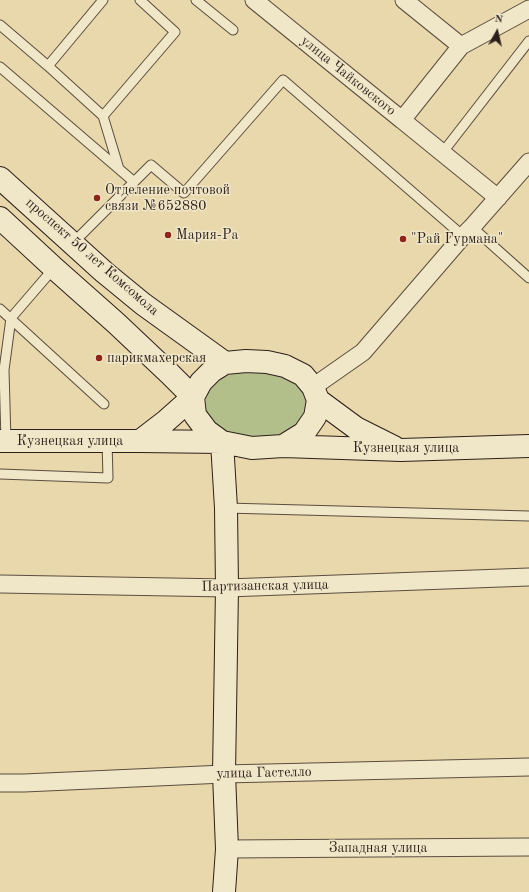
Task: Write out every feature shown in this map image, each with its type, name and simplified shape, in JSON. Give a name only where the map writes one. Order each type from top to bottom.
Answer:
[{"type":"main road","name":"проспект 50 лет Комсомола","points":[[0,178],[104,272],[143,304],[225,363]]},
{"type":"main road","points":[[0,218],[170,374],[192,397],[195,415],[207,431],[222,442],[252,448],[282,446],[304,433],[315,417],[316,394]]},
{"type":"main road","points":[[140,441],[166,421],[192,397],[201,382],[212,371],[225,363],[246,361],[267,362],[286,366],[303,375],[316,394],[356,428],[401,450]]},
{"type":"main road","name":"Кузнецкая улица","points":[[3,441],[222,442]]},
{"type":"main road","points":[[222,442],[226,508],[227,588],[224,774],[227,849],[224,892]]},
{"type":"main road","name":"Кузнецкая улица","points":[[282,446],[401,450],[529,446]]},
{"type":"street","name":"улица Чайковского","points":[[254,0],[402,120],[461,46],[529,9]]},
{"type":"street","points":[[404,0],[461,46]]},
{"type":"street","points":[[402,120],[498,198]]},
{"type":"street","points":[[316,394],[363,352],[467,231],[529,162]]},
{"type":"street","name":"Партизанская улица","points":[[0,584],[227,588],[529,577]]},
{"type":"street","name":"улица Гастелло","points":[[0,783],[224,774],[529,767]]},
{"type":"street","name":"Западная улица","points":[[227,849],[529,847]]},
{"type":"lane","points":[[48,66],[103,0]]},
{"type":"lane","points":[[103,116],[175,32],[140,0]]},
{"type":"lane","points":[[196,0],[233,30]]},
{"type":"lane","points":[[0,25],[103,116],[119,169]]},
{"type":"lane","points":[[443,152],[529,41]]},
{"type":"lane","points":[[0,67],[133,181]]},
{"type":"lane","points":[[73,243],[133,181],[151,165],[184,193],[283,80],[467,231],[529,278]]},
{"type":"lane","points":[[3,441],[2,370],[11,318],[54,268]]},
{"type":"lane","points":[[0,309],[104,404]]},
{"type":"lane","points":[[0,474],[108,478],[107,441]]},
{"type":"lane","points":[[226,508],[529,516]]},
{"type":"green space","points":[[253,370],[291,378],[303,391],[306,399],[306,409],[303,419],[296,426],[277,435],[267,437],[247,437],[226,432],[216,427],[206,415],[206,398],[216,383],[235,373]]},
{"type":"place","name":"Отделение почтовой связи №652880","points":[[97,198]]},
{"type":"place","name":"Мария-Ра","points":[[168,235]]},
{"type":"place","name":"\"Рай Гурмана\"","points":[[403,239]]},
{"type":"place","name":"парикмахерская","points":[[99,358]]}]
